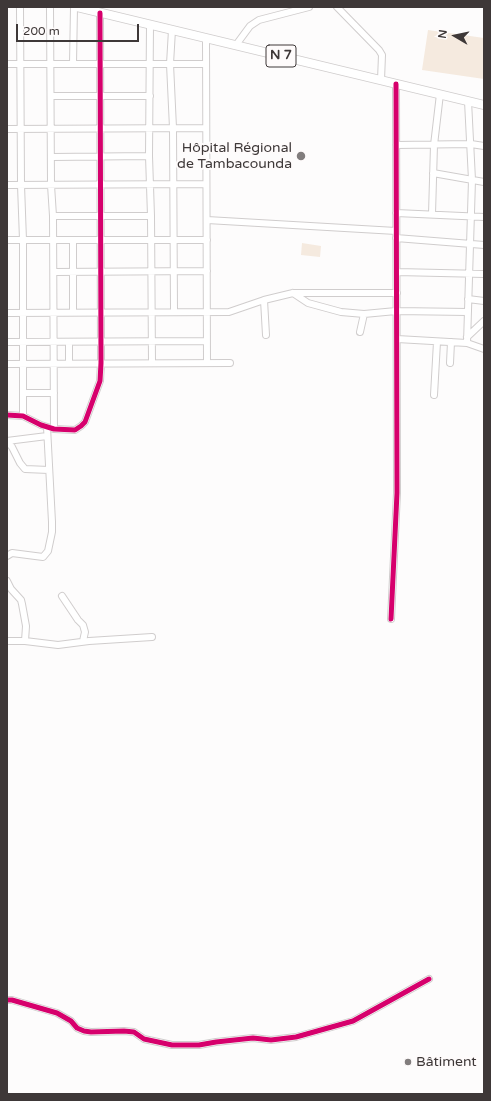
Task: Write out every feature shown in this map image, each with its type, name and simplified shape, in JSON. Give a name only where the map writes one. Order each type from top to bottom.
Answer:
[{"type":"highway","name":"N 7","points":[[76,7],[484,105]]},
{"type":"street","points":[[20,7],[21,185],[23,240],[23,416]]},
{"type":"street","points":[[50,7],[51,185],[54,216],[54,429]]},
{"type":"street","points":[[73,64],[76,7]]},
{"type":"street","points":[[236,45],[250,26],[259,20],[308,7]]},
{"type":"street","points":[[337,7],[379,50],[382,55],[381,80]]},
{"type":"street","points":[[7,415],[23,416],[54,429],[75,430],[85,422],[100,381],[100,13]]},
{"type":"street","points":[[150,25],[149,156],[152,363]]},
{"type":"street","points":[[172,30],[170,64],[173,128],[174,312]]},
{"type":"street","points":[[206,38],[207,363]]},
{"type":"street","points":[[7,64],[206,64]]},
{"type":"street","points":[[392,619],[397,493],[396,84]]},
{"type":"street","points":[[432,214],[434,144],[440,94]]},
{"type":"street","points":[[51,96],[150,96]]},
{"type":"street","points":[[467,340],[472,180],[468,101]]},
{"type":"street","points":[[7,129],[206,128]]},
{"type":"street","points":[[396,145],[471,144],[484,146]]},
{"type":"street","points":[[52,157],[149,156]]},
{"type":"street","points":[[433,173],[484,182]]},
{"type":"street","points":[[7,185],[206,184]]},
{"type":"street","points":[[396,213],[484,217]]},
{"type":"street","points":[[54,216],[151,216]]},
{"type":"street","points":[[207,220],[396,234],[484,245]]},
{"type":"street","points":[[7,240],[207,240]]},
{"type":"street","points":[[72,240],[73,312]]},
{"type":"street","points":[[54,272],[207,271]]},
{"type":"street","points":[[397,272],[484,274]]},
{"type":"street","points":[[7,313],[229,312],[264,300],[293,293],[397,293]]},
{"type":"street","points":[[293,293],[308,303],[341,312],[364,314],[396,311],[468,312]]},
{"type":"street","points":[[468,299],[484,301]]},
{"type":"street","points":[[264,300],[266,334]]},
{"type":"street","points":[[360,332],[364,314]]},
{"type":"street","points":[[467,340],[484,321]]},
{"type":"street","points":[[397,339],[437,342],[467,340],[484,349]]},
{"type":"street","points":[[7,342],[207,341]]},
{"type":"street","points":[[68,342],[69,363]]},
{"type":"street","points":[[434,395],[437,342]]},
{"type":"street","points":[[450,363],[451,342]]},
{"type":"street","points":[[7,364],[230,363]]},
{"type":"street","points":[[23,393],[54,393]]},
{"type":"street","points":[[7,556],[12,553],[43,557],[48,551],[52,526],[47,427]]},
{"type":"street","points":[[47,436],[7,441],[25,469],[49,470]]},
{"type":"street","points":[[7,581],[22,604],[26,626],[25,641]]},
{"type":"street","points":[[62,596],[83,625],[83,641]]},
{"type":"street","points":[[7,641],[25,641],[58,645],[83,641],[152,637]]},
{"type":"street","points":[[7,1000],[12,1000],[57,1013],[71,1021],[77,1028],[84,1031],[134,1032],[144,1039],[172,1045],[199,1045],[253,1038],[271,1040],[296,1037],[353,1021],[429,979]]},
{"type":"shaded area","points":[[428,30],[484,38],[484,79],[422,70]]},
{"type":"shaded area","points":[[302,243],[321,246],[320,257],[301,255]]},
{"type":"cycle path","points":[[7,415],[23,416],[41,425],[54,429],[75,430],[85,422],[100,381],[100,13]]},
{"type":"cycle path","points":[[391,619],[397,493],[396,84]]},
{"type":"cycle path","points":[[7,1000],[12,1000],[57,1013],[71,1021],[77,1028],[84,1031],[134,1032],[144,1039],[172,1045],[199,1045],[253,1038],[271,1040],[296,1037],[353,1021],[429,979]]},
{"type":"place","name":"Hôpital Régional de Tambacounda","points":[[301,156]]},
{"type":"place","name":"Bâtiment","points":[[408,1062]]}]
